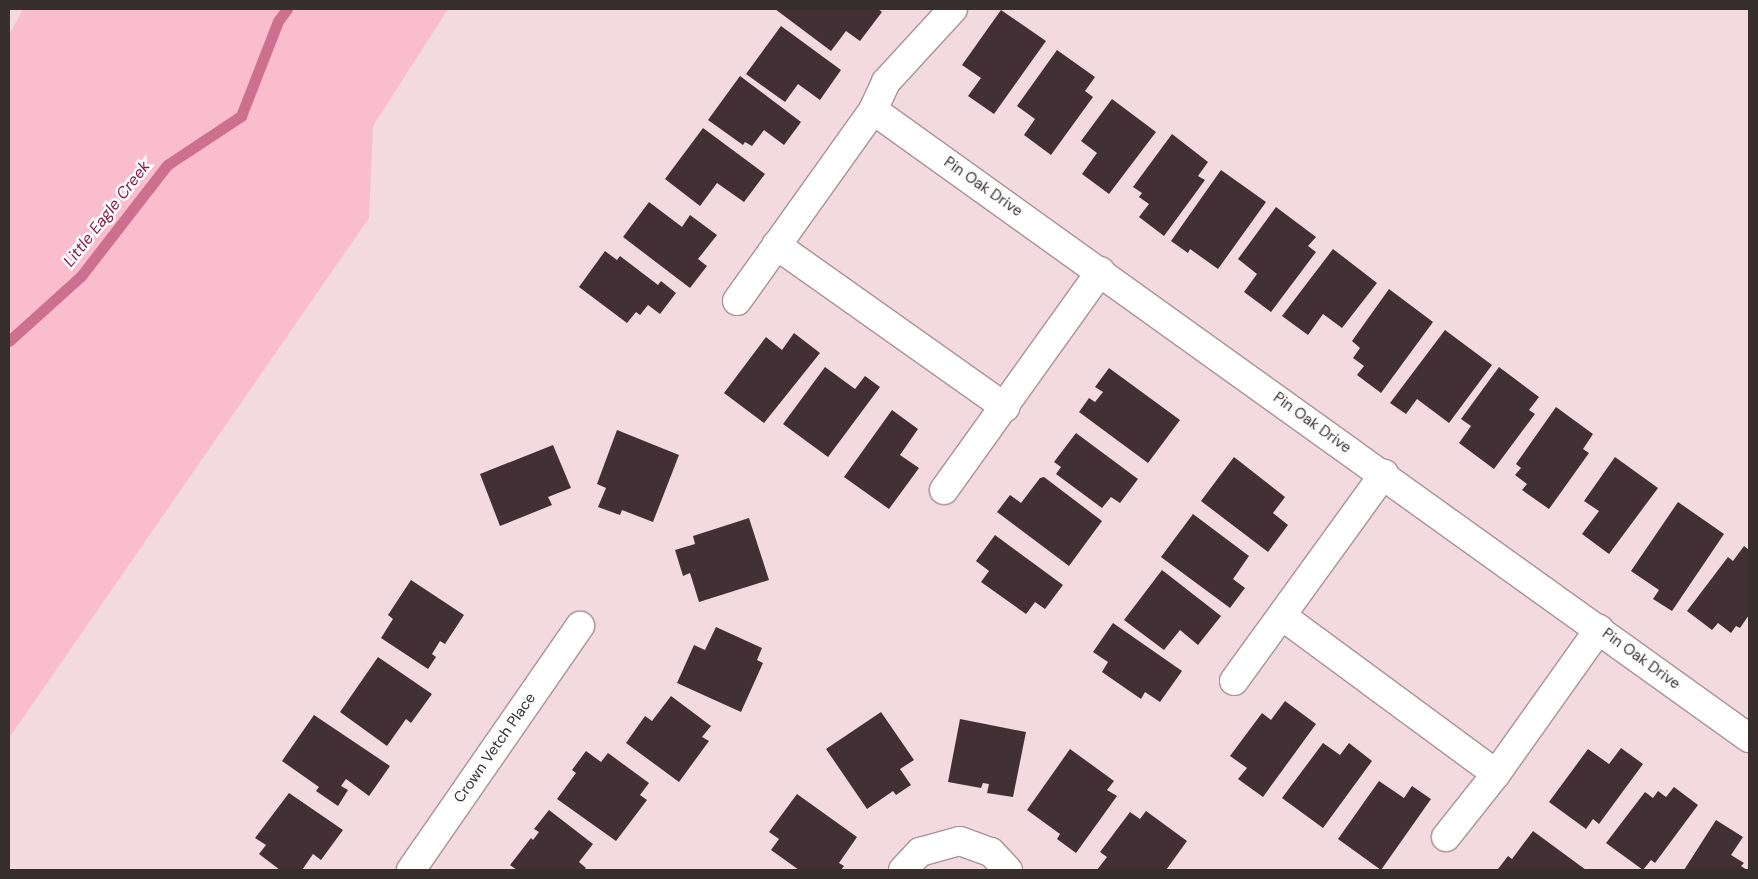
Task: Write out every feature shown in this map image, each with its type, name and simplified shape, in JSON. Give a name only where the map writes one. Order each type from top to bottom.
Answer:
[{"type":"street","points":[[737,301],[873,110],[886,82],[953,9]]},
{"type":"street","name":"Pin Oak Drive","points":[[873,110],[1101,271],[1749,738]]},
{"type":"street","points":[[776,245],[1005,407]]},
{"type":"street","points":[[944,490],[1101,271]]},
{"type":"street","points":[[1234,681],[1384,474]]},
{"type":"street","points":[[1282,616],[1496,774]]},
{"type":"street","name":"Crown Vetch Place","points":[[411,870],[580,626]]},
{"type":"street","points":[[1446,837],[1496,774],[1599,629]]},
{"type":"street","points":[[903,870],[920,852],[938,844],[960,840],[999,861]]},
{"type":"shaded area","points":[[23,9],[448,9],[373,126],[369,218],[9,738],[9,35]]},
{"type":"building","points":[[775,9],[878,9],[882,12],[860,41],[846,31],[831,51]]},
{"type":"building","points":[[1001,10],[1046,41],[994,114],[968,96],[981,78],[962,65]]},
{"type":"building","points":[[781,26],[841,70],[820,100],[798,84],[785,102],[746,74]]},
{"type":"building","points":[[1057,50],[1095,77],[1085,91],[1093,97],[1051,155],[1024,135],[1035,119],[1017,106]]},
{"type":"building","points":[[740,76],[801,122],[784,145],[764,130],[752,146],[745,142],[743,145],[708,120]]},
{"type":"building","points":[[1112,99],[1156,132],[1109,194],[1082,174],[1097,153],[1081,141]]},
{"type":"building","points":[[703,128],[765,174],[744,202],[717,183],[700,206],[665,179]]},
{"type":"building","points":[[1172,134],[1208,162],[1198,176],[1205,180],[1164,236],[1139,217],[1149,204],[1139,197],[1142,193],[1133,187]]},
{"type":"building","points":[[1221,170],[1266,202],[1218,269],[1190,249],[1188,253],[1171,241]]},
{"type":"building","points":[[649,202],[682,227],[690,215],[717,235],[698,259],[707,266],[690,288],[623,237]]},
{"type":"building","points":[[1276,207],[1316,237],[1308,246],[1316,252],[1271,312],[1244,292],[1257,274],[1238,259]]},
{"type":"building","points":[[1333,249],[1377,283],[1342,328],[1323,314],[1308,335],[1282,316]]},
{"type":"building","points":[[605,251],[617,260],[620,256],[658,285],[661,281],[676,293],[660,314],[648,305],[640,315],[636,312],[627,323],[579,287]]},
{"type":"building","points":[[1389,289],[1433,322],[1381,393],[1357,375],[1364,366],[1353,358],[1360,348],[1352,341]]},
{"type":"building","points":[[1445,330],[1492,365],[1449,423],[1417,399],[1406,414],[1390,403]]},
{"type":"building","points":[[794,333],[820,353],[764,423],[724,393],[766,337],[782,350]]},
{"type":"building","points":[[825,367],[855,389],[865,376],[880,387],[828,457],[783,424]]},
{"type":"building","points":[[1499,367],[1539,397],[1529,410],[1535,414],[1494,469],[1459,443],[1471,426],[1461,419]]},
{"type":"building","points":[[1109,368],[1180,420],[1148,463],[1079,412],[1089,398],[1095,402],[1103,392],[1095,387]]},
{"type":"building","points":[[1556,407],[1593,434],[1583,449],[1589,453],[1549,509],[1522,490],[1527,484],[1515,475],[1521,468],[1516,464]]},
{"type":"building","points":[[892,410],[918,429],[900,455],[919,468],[889,509],[844,477]]},
{"type":"building","points":[[617,430],[679,455],[653,522],[622,510],[620,515],[598,507],[606,488],[597,484]]},
{"type":"building","points":[[1076,433],[1138,479],[1120,503],[1111,497],[1102,508],[1056,474],[1061,467],[1054,462]]},
{"type":"building","points":[[553,445],[571,488],[548,497],[552,505],[500,526],[480,474]]},
{"type":"building","points":[[1234,457],[1285,497],[1273,513],[1288,525],[1268,552],[1201,501]]},
{"type":"building","points":[[1615,457],[1658,488],[1609,554],[1582,534],[1599,511],[1584,501]]},
{"type":"building","points":[[1044,477],[1102,521],[1069,566],[997,512],[1010,495],[1021,503],[1040,478]]},
{"type":"building","points":[[1678,502],[1724,534],[1672,611],[1653,599],[1659,590],[1631,571]]},
{"type":"building","points":[[1193,514],[1249,556],[1233,579],[1245,588],[1230,608],[1161,557]]},
{"type":"building","points":[[749,518],[769,580],[699,602],[690,573],[683,576],[675,550],[695,544],[693,536]]},
{"type":"building","points":[[995,535],[1063,585],[1045,609],[1035,602],[1026,614],[981,582],[989,571],[976,561]]},
{"type":"building","points":[[1744,546],[1749,550],[1749,615],[1740,628],[1736,626],[1731,633],[1718,623],[1712,630],[1687,611],[1728,557],[1733,561]]},
{"type":"building","points":[[1162,570],[1221,616],[1198,645],[1180,630],[1164,650],[1124,620]]},
{"type":"building","points":[[411,580],[464,615],[445,644],[440,641],[432,654],[436,657],[428,669],[381,638],[393,619],[388,615]]},
{"type":"building","points":[[1113,623],[1182,671],[1160,702],[1145,692],[1141,699],[1102,672],[1108,662],[1093,652]]},
{"type":"building","points":[[716,627],[762,648],[757,660],[763,663],[741,712],[677,683],[694,645],[705,650]]},
{"type":"building","points":[[378,657],[432,694],[411,723],[406,719],[387,746],[340,712]]},
{"type":"building","points":[[671,696],[711,726],[702,737],[709,741],[679,782],[626,743],[645,716],[652,721]]},
{"type":"building","points":[[1285,701],[1316,724],[1263,797],[1238,779],[1247,768],[1230,756],[1262,713],[1271,720]]},
{"type":"building","points":[[881,712],[914,760],[900,769],[911,785],[896,795],[893,791],[867,809],[826,749]]},
{"type":"building","points":[[314,715],[390,766],[369,796],[346,779],[341,786],[348,790],[338,806],[316,791],[319,787],[282,761]]},
{"type":"building","points":[[960,719],[1026,732],[1013,797],[987,793],[989,784],[983,783],[981,788],[948,782]]},
{"type":"building","points":[[1323,743],[1340,755],[1349,743],[1372,761],[1323,828],[1282,798]]},
{"type":"building","points":[[1621,748],[1643,764],[1599,824],[1593,819],[1586,829],[1549,802],[1588,749],[1609,764]]},
{"type":"building","points":[[1070,749],[1114,781],[1107,790],[1117,796],[1076,853],[1057,839],[1060,834],[1027,810]]},
{"type":"building","points":[[586,751],[601,762],[608,753],[649,783],[640,795],[647,800],[616,841],[557,799],[576,773],[572,770]]},
{"type":"building","points":[[1379,781],[1404,798],[1412,786],[1431,799],[1381,870],[1338,839]]},
{"type":"building","points":[[1674,787],[1698,805],[1655,863],[1651,860],[1643,870],[1606,843],[1645,792],[1653,798],[1658,791],[1666,797]]},
{"type":"building","points":[[289,793],[343,830],[321,860],[313,854],[302,870],[280,870],[259,854],[266,845],[255,838]]},
{"type":"building","points":[[797,794],[857,837],[839,863],[844,866],[841,870],[799,870],[771,850],[779,839],[769,832]]},
{"type":"building","points":[[549,810],[593,844],[579,862],[586,868],[584,870],[517,870],[510,865],[531,838],[533,840],[539,832],[534,829]]},
{"type":"building","points":[[1146,811],[1187,841],[1166,870],[1097,870],[1107,857],[1100,852],[1130,812],[1140,819]]},
{"type":"building","points":[[1716,820],[1743,837],[1731,855],[1744,863],[1741,866],[1747,870],[1684,870]]},
{"type":"building","points":[[1533,831],[1586,870],[1498,869],[1508,856],[1512,859]]},
{"type":"waterway","name":"Little Eagle Creek","points":[[9,341],[81,276],[167,165],[241,116],[278,21],[287,9]]}]
